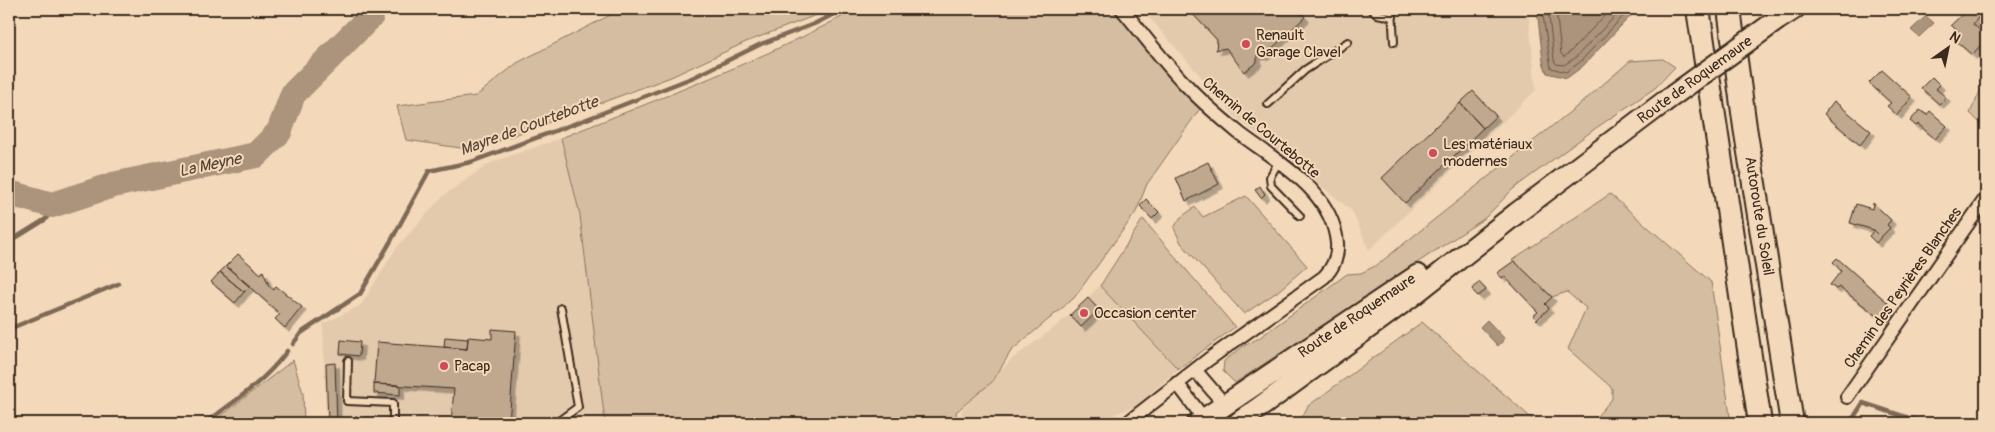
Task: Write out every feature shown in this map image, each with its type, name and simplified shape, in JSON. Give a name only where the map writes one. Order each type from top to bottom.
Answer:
[{"type":"highway","name":"Autoroute du Soleil","points":[[1698,9],[1760,423]]},
{"type":"highway","name":"Autoroute du Soleil","points":[[1729,9],[1745,127],[1792,423]]},
{"type":"main road","name":"Route de Roquemaure","points":[[1238,423],[1412,296],[1517,213],[1664,102],[1794,9]]},
{"type":"main road","name":"Route de Roquemaure","points":[[1201,421],[1440,260],[1517,213]]},
{"type":"street","name":"Chemin de Courtebotte","points":[[1122,9],[1188,88],[1239,132],[1299,177],[1317,197],[1329,214],[1336,236],[1337,252],[1331,270],[1177,383],[1127,423]]},
{"type":"street","name":"Chemin des Peyrières Blanches","points":[[1848,397],[1986,198]]},
{"type":"street","points":[[1195,370],[1225,404]]},
{"type":"street","points":[[1177,383],[1201,421]]},
{"type":"lane","points":[[1371,9],[1377,14],[1392,17]]},
{"type":"lane","points":[[1392,9],[1394,42]]},
{"type":"lane","points":[[1268,104],[1305,70],[1348,42]]},
{"type":"lane","points":[[1279,161],[1270,177],[1271,186],[1300,216]]},
{"type":"lane","points":[[556,423],[578,407],[561,308]]},
{"type":"lane","points":[[348,361],[347,401],[393,404],[393,423]]},
{"type":"shaded area","points":[[622,9],[832,9],[746,42],[671,77],[474,150],[406,140],[397,106],[476,96],[517,63]]},
{"type":"shaded area","points":[[856,9],[1113,9],[1201,107],[1147,184],[1136,212],[1074,298],[1011,351],[993,381],[956,412],[958,423],[605,423],[580,215],[561,138],[747,62]]},
{"type":"shaded area","points":[[1142,9],[1528,9],[1536,90],[1369,250],[1352,211],[1235,116]]},
{"type":"shaded area","points":[[1663,59],[1675,67],[1655,88],[1596,128],[1513,189],[1485,218],[1235,383],[1223,371],[1224,361],[1347,274],[1361,273],[1377,265],[1585,100],[1630,61]]},
{"type":"shaded area","points":[[1986,82],[1986,129],[1970,113]]},
{"type":"shaded area","points":[[561,138],[580,215],[605,423],[326,423],[323,324],[361,305],[397,247],[443,196],[490,163]]},
{"type":"shaded area","points":[[1610,194],[1711,282],[1731,423],[1591,423],[1612,399],[1612,388],[1568,349],[1586,308],[1567,292],[1552,297],[1512,260]]},
{"type":"shaded area","points":[[1246,196],[1307,266],[1277,292],[1244,314],[1181,243],[1174,228],[1180,218],[1195,207],[1203,217]]},
{"type":"shaded area","points":[[1143,219],[1235,327],[1178,369],[1100,286]]},
{"type":"shaded area","points":[[1100,286],[1178,369],[1138,405],[1096,422],[962,423],[961,411],[1012,359],[1059,324]]},
{"type":"shaded area","points":[[1422,322],[1537,423],[1299,423],[1308,406]]},
{"type":"shaded area","points":[[293,360],[303,393],[304,423],[212,423]]},
{"type":"water","points":[[1537,9],[1637,9],[1582,67],[1567,78],[1547,73],[1543,62]]},
{"type":"water","points":[[1926,16],[1934,23],[1919,37],[1911,30]]},
{"type":"water","points":[[1487,320],[1505,339],[1498,346],[1480,327]]},
{"type":"building","name":"Renault Garage Clavel","points":[[1190,9],[1297,9],[1305,17],[1264,56],[1257,55],[1257,62],[1244,72],[1226,48],[1216,50],[1217,40]]},
{"type":"building","points":[[1968,9],[1985,9],[1973,24],[1986,36],[1986,39],[1972,55],[1956,41],[1962,35],[1951,25]]},
{"type":"building","points":[[1882,70],[1912,97],[1897,115],[1887,106],[1891,103],[1869,83]]},
{"type":"building","points":[[1932,77],[1940,85],[1936,89],[1946,97],[1939,104],[1921,88]]},
{"type":"building","points":[[1473,91],[1496,116],[1483,128],[1460,103]]},
{"type":"building","points":[[1834,101],[1871,131],[1860,145],[1824,114]]},
{"type":"building","name":"Les matériaux modernes","points":[[1460,103],[1483,128],[1405,203],[1382,178]]},
{"type":"building","points":[[1920,110],[1927,115],[1930,111],[1947,126],[1935,139],[1918,124],[1916,126],[1910,121]]},
{"type":"building","points":[[1208,162],[1219,184],[1186,201],[1176,178]]},
{"type":"building","points":[[1260,186],[1265,194],[1261,198],[1255,190]]},
{"type":"building","points":[[1146,199],[1159,212],[1152,219],[1140,206]]},
{"type":"building","points":[[1873,203],[1891,220],[1887,225],[1890,228],[1881,237],[1874,230],[1850,223],[1856,204],[1872,209]]},
{"type":"building","points":[[1874,230],[1881,237],[1876,243],[1869,236]]},
{"type":"building","points":[[238,254],[261,274],[263,271],[269,286],[274,290],[276,286],[302,307],[285,328],[275,319],[280,314],[226,266]]},
{"type":"building","points":[[1837,258],[1888,303],[1892,309],[1884,321],[1839,287],[1836,289],[1830,285],[1841,271],[1833,262]]},
{"type":"building","points":[[1514,261],[1552,297],[1545,304],[1549,308],[1537,320],[1533,316],[1538,312],[1504,276],[1502,278],[1497,273]]},
{"type":"building","points":[[226,266],[250,286],[244,292],[220,272]]},
{"type":"building","points":[[220,272],[244,292],[235,303],[211,282]]},
{"type":"building","points":[[1479,282],[1486,290],[1478,296],[1472,290]]},
{"type":"building","name":"Occasion center","points":[[1088,298],[1099,310],[1081,327],[1070,315]]},
{"type":"building","name":"Pacap","points":[[492,329],[516,331],[509,423],[451,423],[454,389],[374,384],[377,342],[467,349],[468,337],[492,339]]},
{"type":"building","points":[[445,337],[468,339],[467,349],[444,347]]},
{"type":"building","points":[[341,340],[360,342],[359,356],[340,354]]},
{"type":"building","points":[[335,363],[337,423],[328,423],[326,364]]},
{"type":"building","points":[[374,384],[400,385],[400,395],[374,393]]},
{"type":"building","points":[[365,417],[374,418],[374,423],[364,423]]},
{"type":"waterway","name":"La Meyne","points":[[9,193],[52,205],[113,185],[256,155],[279,132],[293,94],[371,16],[372,9]]},
{"type":"waterway","name":"Mayre de Courtebotte","points":[[293,344],[301,333],[360,294],[429,171],[471,162],[587,119],[694,77],[761,44],[814,24],[844,9]]},
{"type":"waterway","points":[[9,242],[46,219],[52,205]]},
{"type":"waterway","points":[[9,329],[118,284]]},
{"type":"waterway","name":"Mayre de Courtebotte","points":[[205,423],[259,381],[279,362],[287,351]]},
{"type":"waterway","points":[[1850,423],[1863,403],[1924,423]]},
{"type":"place","name":"Renault Garage Clavel","points":[[1246,44]]},
{"type":"place","name":"Les matériaux modernes","points":[[1433,153]]},
{"type":"place","name":"Occasion center","points":[[1084,313]]},
{"type":"place","name":"Pacap","points":[[444,366]]}]
